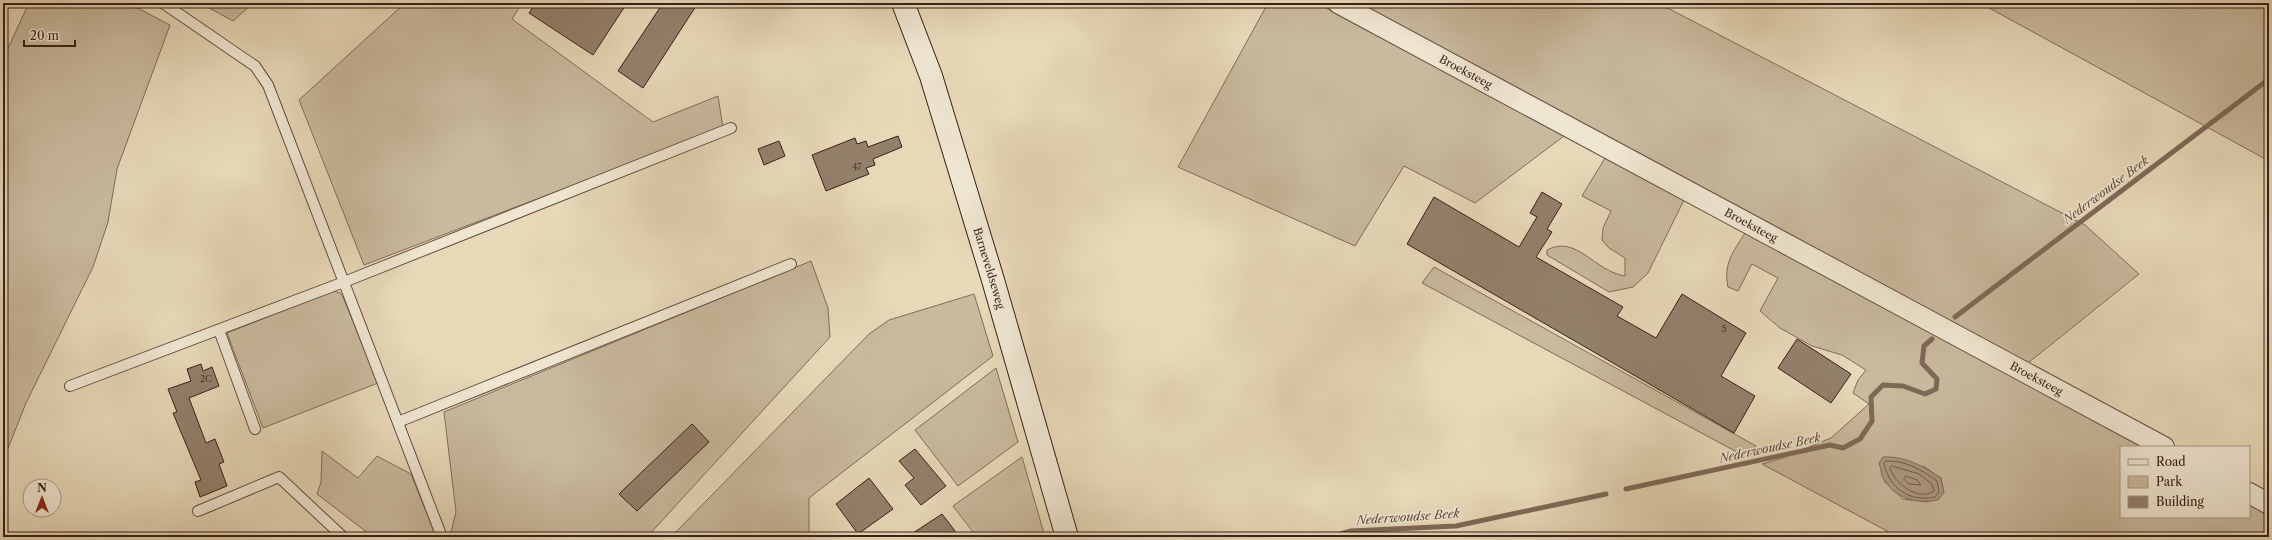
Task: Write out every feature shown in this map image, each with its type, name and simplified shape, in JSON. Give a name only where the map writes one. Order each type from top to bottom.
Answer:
[{"type":"main road","name":"Barneveldseweg","points":[[903,3],[931,76],[993,280],[1067,537]]},
{"type":"street","name":"Broeksteeg","points":[[1338,3],[2162,446]]},
{"type":"street","points":[[2250,494],[2269,504]]},
{"type":"lane","points":[[162,3],[255,66],[268,85],[440,532],[436,537]]},
{"type":"lane","points":[[70,386],[344,282],[731,128]]},
{"type":"lane","points":[[398,422],[791,264]]},
{"type":"lane","points":[[219,330],[254,429]]},
{"type":"lane","points":[[198,511],[279,477],[343,537]]},
{"type":"green space","points":[[29,3],[128,3],[170,25],[117,169],[108,222],[93,267],[26,403],[3,461],[3,59]]},
{"type":"green space","points":[[200,3],[253,3],[233,21]]},
{"type":"green space","points":[[405,3],[522,3],[512,19],[653,122],[718,96],[723,128],[364,265],[299,100]]},
{"type":"green space","points":[[1268,3],[1317,3],[1564,136],[1475,203],[1404,166],[1355,246],[1178,167]]},
{"type":"green space","points":[[1350,3],[1658,3],[2085,225],[2139,274],[2028,363]]},
{"type":"green space","points":[[1980,3],[2269,3],[2269,161]]},
{"type":"green space","points":[[1605,158],[1684,200],[1648,273],[1633,287],[1609,292],[1547,255],[1547,250],[1557,246],[1567,247],[1576,250],[1614,273],[1625,276],[1625,258],[1609,248],[1602,240],[1603,228],[1611,211],[1582,196]]},
{"type":"green space","points":[[1745,233],[2144,446],[2120,446],[2120,518],[2250,518],[2250,503],[2269,513],[2269,537],[1898,537],[1762,464],[1780,459],[1831,438],[1869,404],[1853,393],[1858,380],[1866,370],[1842,355],[1812,346],[1780,328],[1760,311],[1778,278],[1752,264],[1738,291],[1728,287],[1728,265],[1733,252]],"holes":[[[1924,466],[1940,478],[1944,492],[1928,502],[1903,499],[1884,481]]]},
{"type":"green space","points":[[811,261],[828,308],[830,337],[647,537],[447,537],[451,532],[456,512],[444,412]]},
{"type":"green space","points":[[1434,267],[1756,446],[1748,458],[1422,283]]},
{"type":"green space","points":[[333,291],[340,293],[343,297],[378,383],[263,428],[227,333]]},
{"type":"green space","points":[[974,294],[993,356],[809,498],[809,537],[671,537],[869,334],[889,320]]},
{"type":"green space","points":[[996,368],[1018,442],[958,486],[915,430]]},
{"type":"green space","points":[[322,451],[358,478],[377,456],[411,474],[434,531],[428,537],[373,537],[317,494],[321,482]]},
{"type":"green space","points":[[1022,457],[1045,537],[977,537],[953,506]]},
{"type":"water","points":[[1883,457],[1906,460],[1941,478],[1944,492],[1938,500],[1923,501],[1908,499],[1895,492],[1883,477],[1879,463]]},
{"type":"building","points":[[536,3],[627,3],[593,55],[529,13]]},
{"type":"building","points":[[663,3],[698,3],[643,88],[618,71]]},
{"type":"building","points":[[898,136],[902,147],[873,159],[875,165],[866,168],[869,174],[826,191],[812,155],[855,138],[857,144],[866,141],[868,147]]},
{"type":"building","points":[[779,141],[785,156],[764,165],[758,149]]},
{"type":"building","points":[[1542,192],[1562,204],[1547,229],[1552,232],[1536,257],[1623,307],[1617,316],[1656,338],[1682,294],[1746,333],[1721,376],[1755,396],[1734,433],[1407,244],[1434,197],[1519,247],[1537,217],[1530,213]]},
{"type":"building","points":[[1797,339],[1851,374],[1831,403],[1778,368]]},
{"type":"building","points":[[201,364],[203,371],[212,367],[219,386],[189,398],[206,443],[215,439],[224,462],[219,464],[227,486],[200,497],[195,482],[201,480],[173,413],[177,412],[168,389],[191,381],[187,369]]},
{"type":"building","points":[[692,424],[709,442],[637,511],[619,494]]},
{"type":"building","points":[[915,449],[946,486],[921,505],[905,485],[914,478],[899,461]]},
{"type":"building","points":[[869,478],[893,509],[858,534],[836,504]]},
{"type":"building","points":[[942,514],[955,531],[946,537],[907,537]]},
{"type":"waterway","name":"Nederwoudse Beek","points":[[1955,317],[2269,79]]},
{"type":"waterway","name":"Nederwoudse Beek","points":[[1626,489],[1830,445],[1843,448],[1860,439],[1872,421],[1871,397],[1883,385],[1903,386],[1925,394],[1936,389],[1937,379],[1922,363],[1924,346],[1932,339]]},
{"type":"waterway","name":"Nederwoudse Beek","points":[[1330,537],[1351,531],[1456,526],[1606,494]]}]
